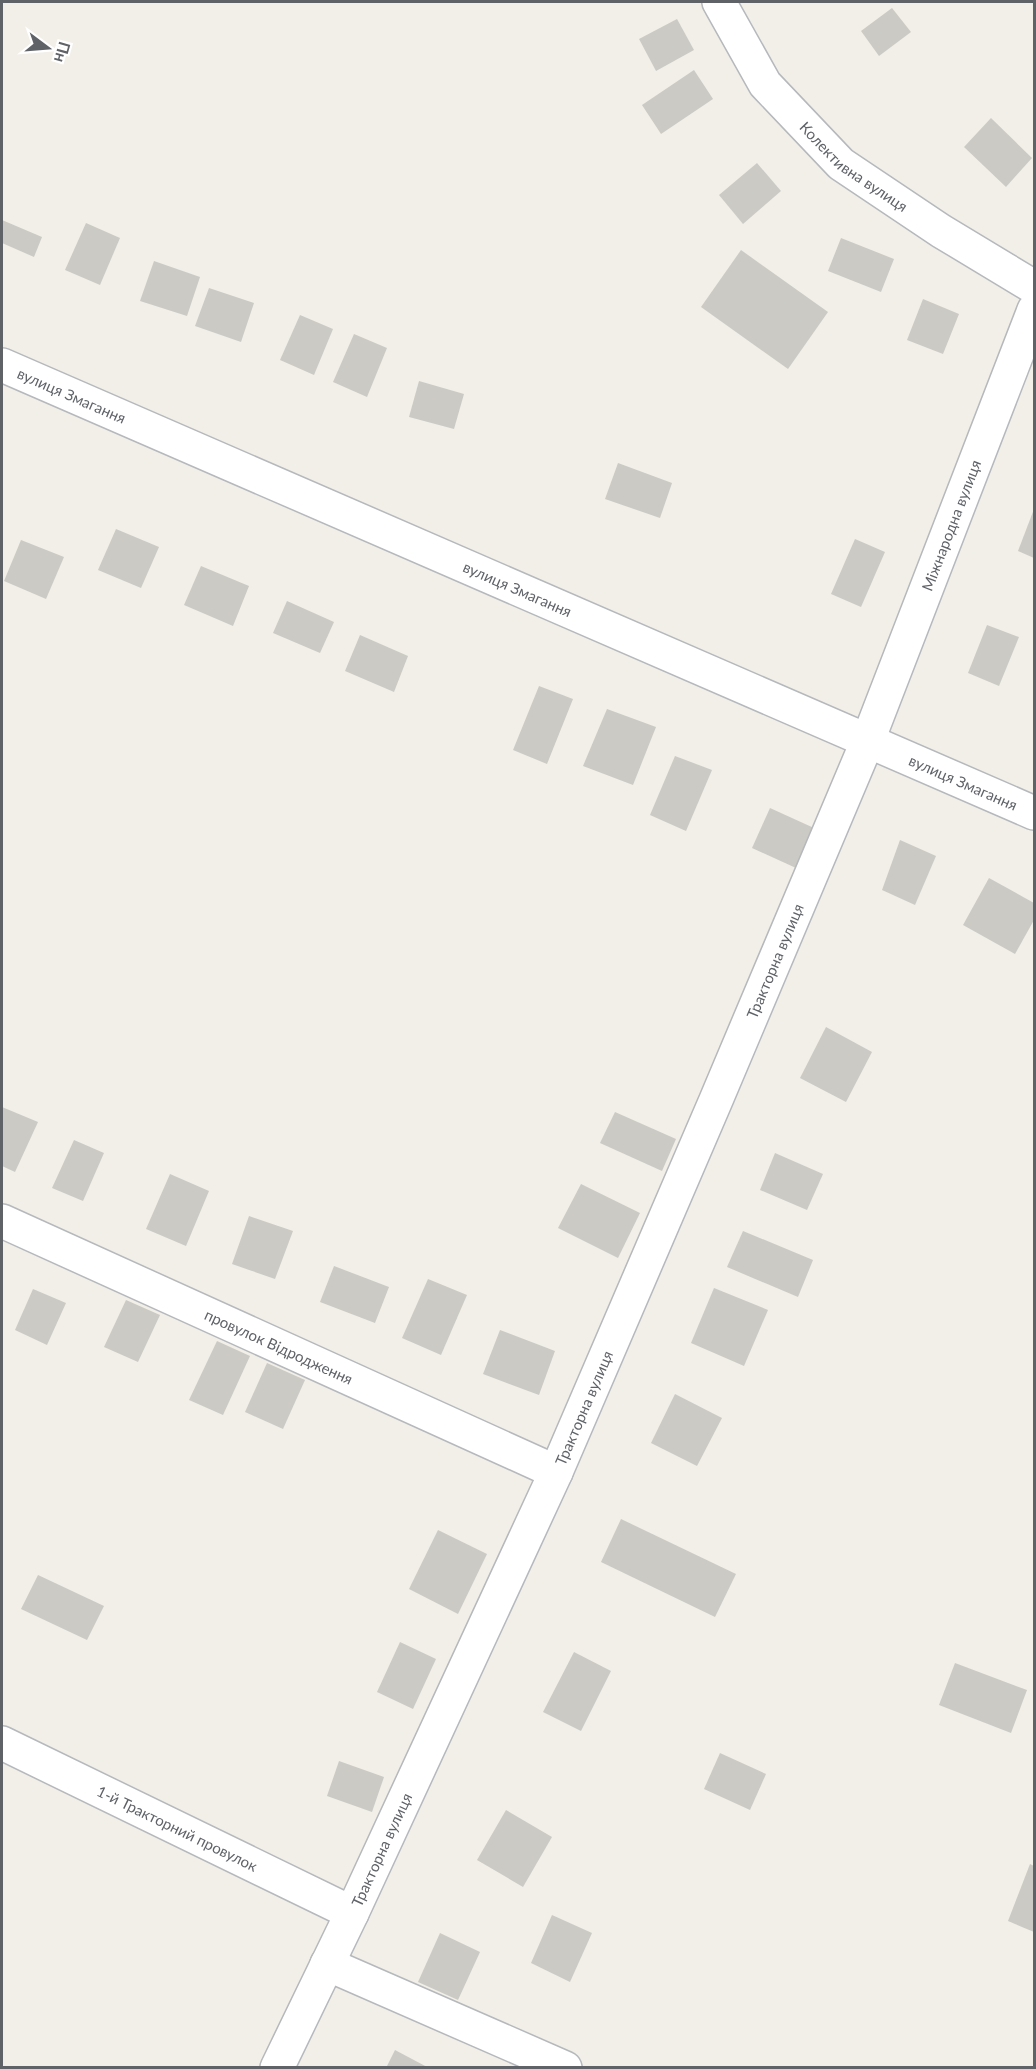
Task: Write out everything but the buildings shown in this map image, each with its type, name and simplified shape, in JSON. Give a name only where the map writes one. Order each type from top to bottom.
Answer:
[{"type":"street","name":"Колективна вулиця","points":[[719,2],[765,84],[841,164],[940,231],[1035,287]]},
{"type":"street","name":"Міжнародна вулиця","points":[[868,740],[1035,310]]},
{"type":"street","name":"вулиця Змагання","points":[[2,365],[1035,813]]},
{"type":"street","name":"Тракторна вулиця","points":[[278,2067],[352,1913],[556,1472],[712,1111],[868,740]]},
{"type":"street","name":"провулок Відродження","points":[[2,1221],[556,1472]]},
{"type":"street","name":"1-й Тракторний провулок","points":[[2,1743],[352,1913]]},
{"type":"street","points":[[327,1964],[565,2067]]}]
